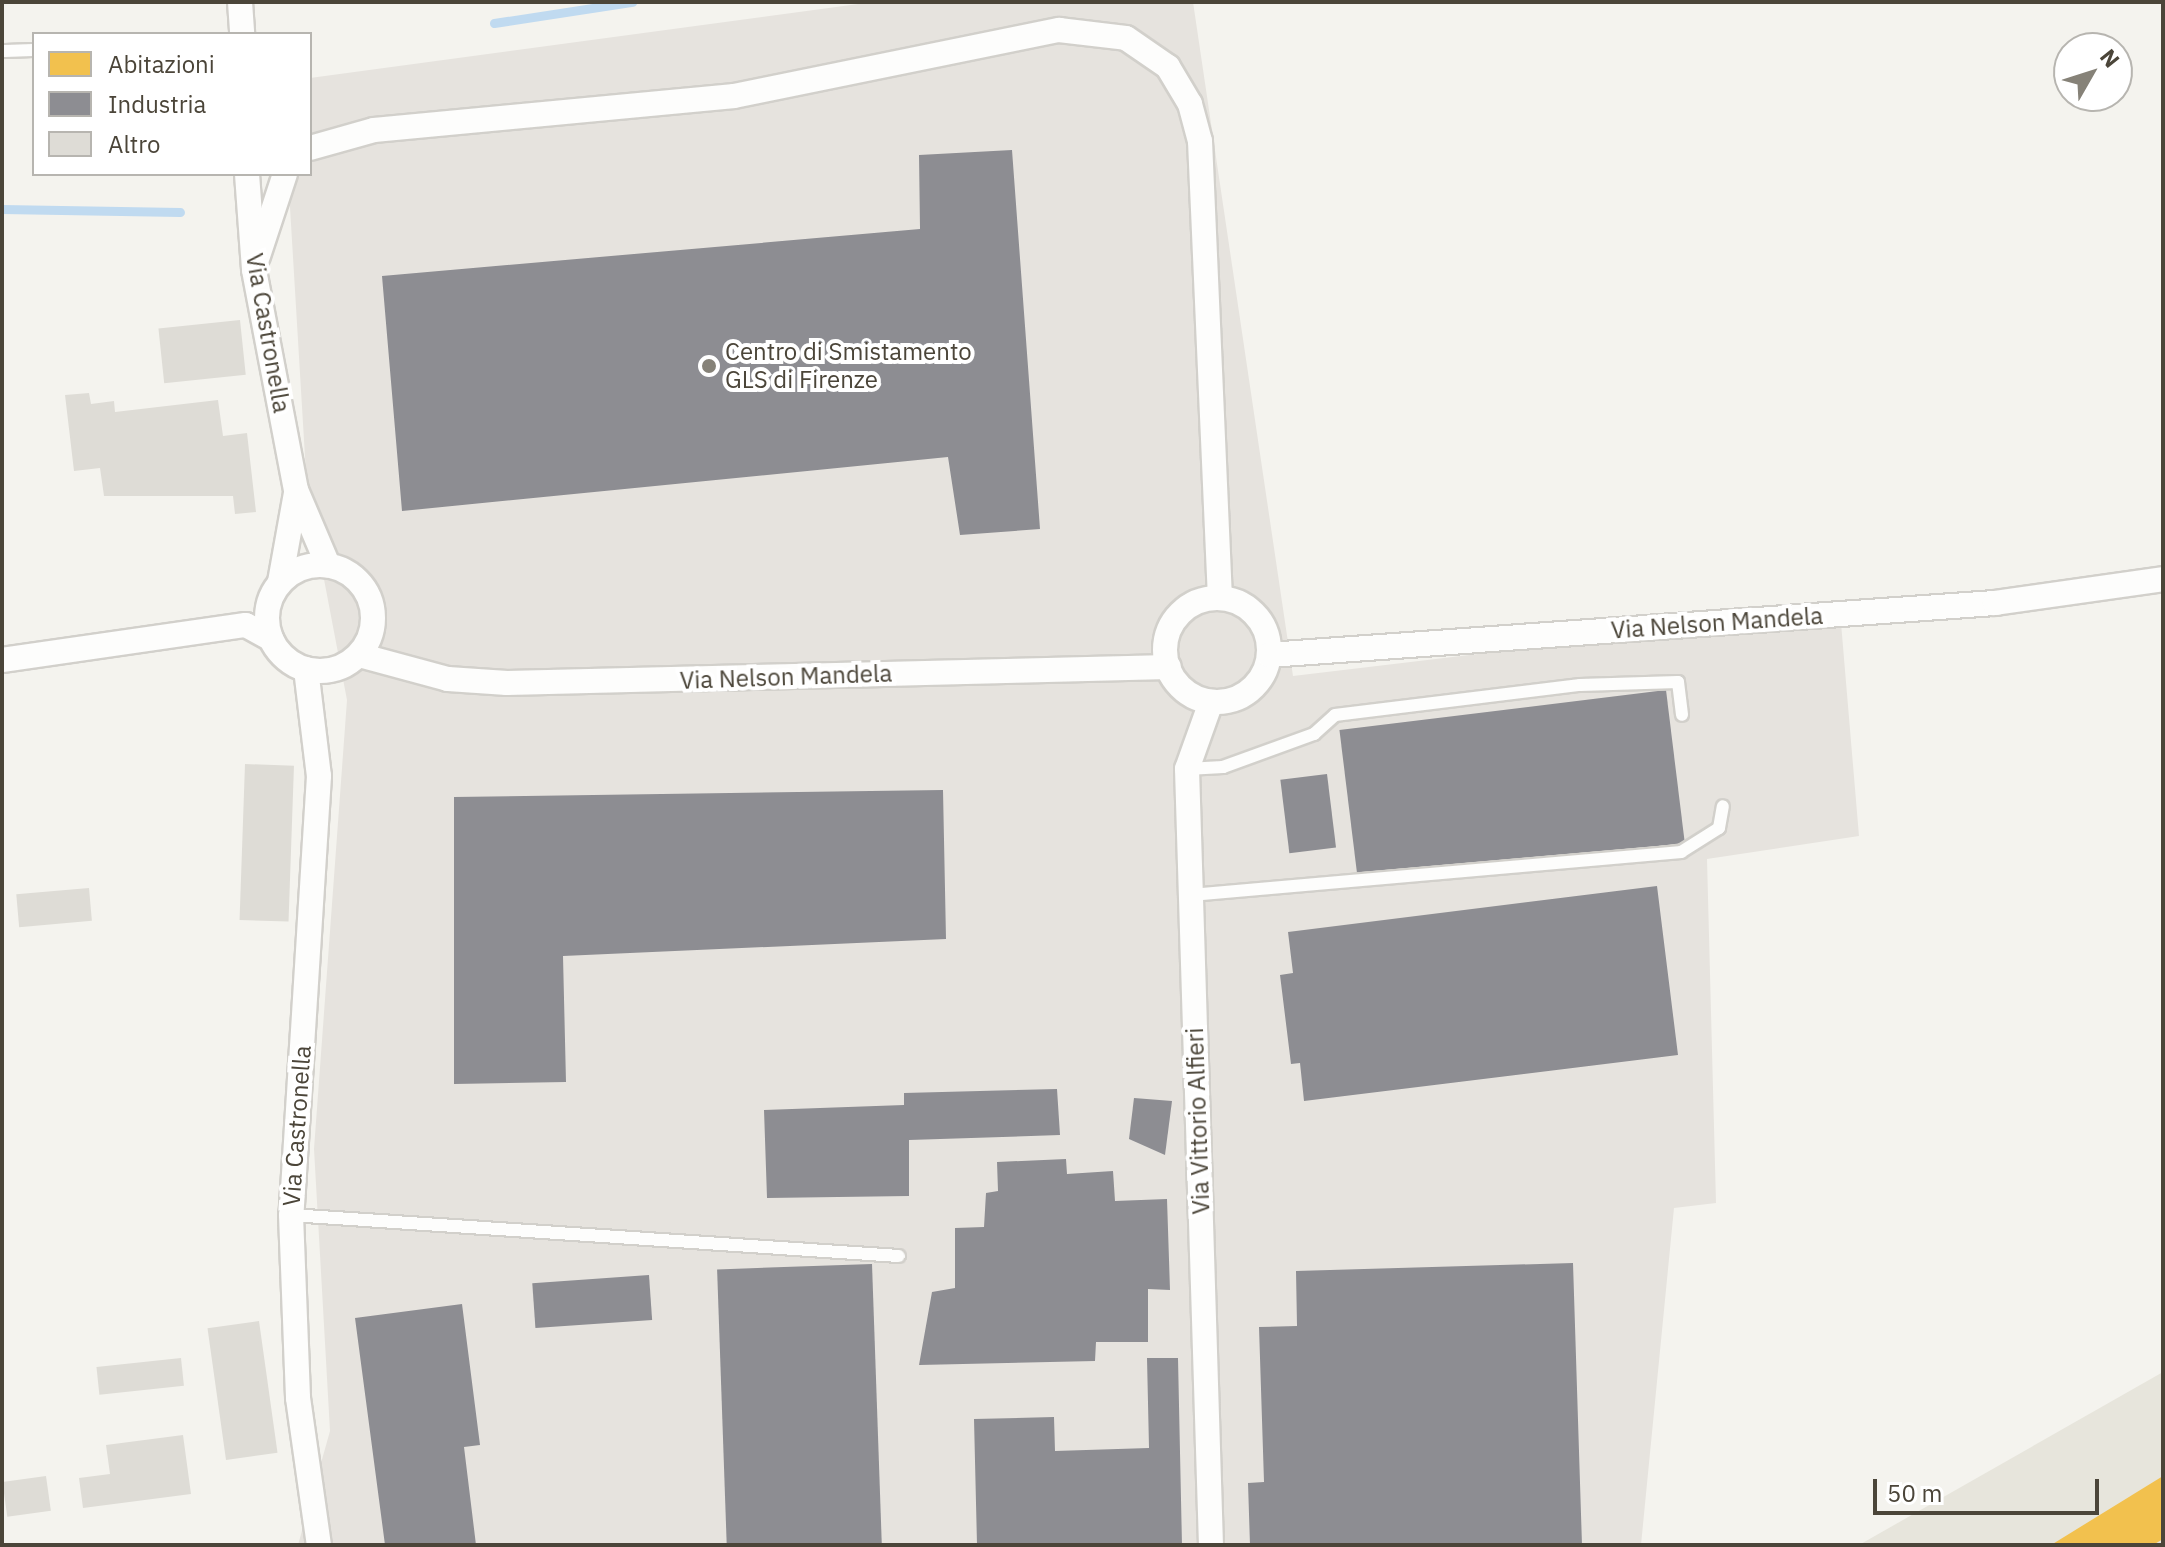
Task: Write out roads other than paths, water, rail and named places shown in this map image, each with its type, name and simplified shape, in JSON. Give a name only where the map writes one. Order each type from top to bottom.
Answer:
[{"type":"street","points":[[240,2],[242,32]]},
{"type":"street","points":[[312,147],[374,130],[734,96],[1059,30],[1126,38],[1168,67],[1190,104],[1200,141],[1220,598]]},
{"type":"street","name":"Via Castronella","points":[[247,176],[254,270],[296,490],[328,565]]},
{"type":"street","points":[[254,270],[284,176]]},
{"type":"street","name":"Via Castronella","points":[[268,604],[280,582],[296,490]]},
{"type":"street","points":[[280,582],[309,565],[328,565],[360,583],[373,617],[407,664]]},
{"type":"street","name":"Via Nelson Mandela","points":[[1269,655],[1995,603],[2163,579]]},
{"type":"street","points":[[1220,598],[1262,623],[1269,655],[1256,685],[1211,702],[1180,686],[1169,667],[1174,621],[1187,608],[1220,598]]},
{"type":"street","points":[[214,628],[268,604],[271,639]]},
{"type":"street","points":[[313,706],[349,661],[373,617]]},
{"type":"street","points":[[2,660],[246,625],[271,639],[286,660],[306,669],[349,661]]},
{"type":"street","name":"Via Nelson Mandela","points":[[349,661],[407,664],[448,679],[507,683],[1169,667]]},
{"type":"street","name":"Via Castronella","points":[[306,669],[313,706],[319,776],[291,1215],[298,1398],[319,1545]]},
{"type":"street","name":"Via Vittorio Alfieri","points":[[1211,702],[1187,769],[1211,1545]]},
{"type":"lane","points":[[2,51],[32,50]]},
{"type":"lane","points":[[1187,769],[1223,767],[1314,734],[1335,715],[1580,685],[1678,682],[1682,715]]},
{"type":"lane","points":[[1191,895],[1681,852],[1719,828],[1723,806]]},
{"type":"lane","points":[[291,1215],[899,1256]]},
{"type":"waterway","points":[[494,23],[632,2]]},
{"type":"waterway","points":[[2,209],[180,212]]},
{"type":"place","name":"Centro di Smistamento GLS di Firenze","points":[[709,366]]}]
